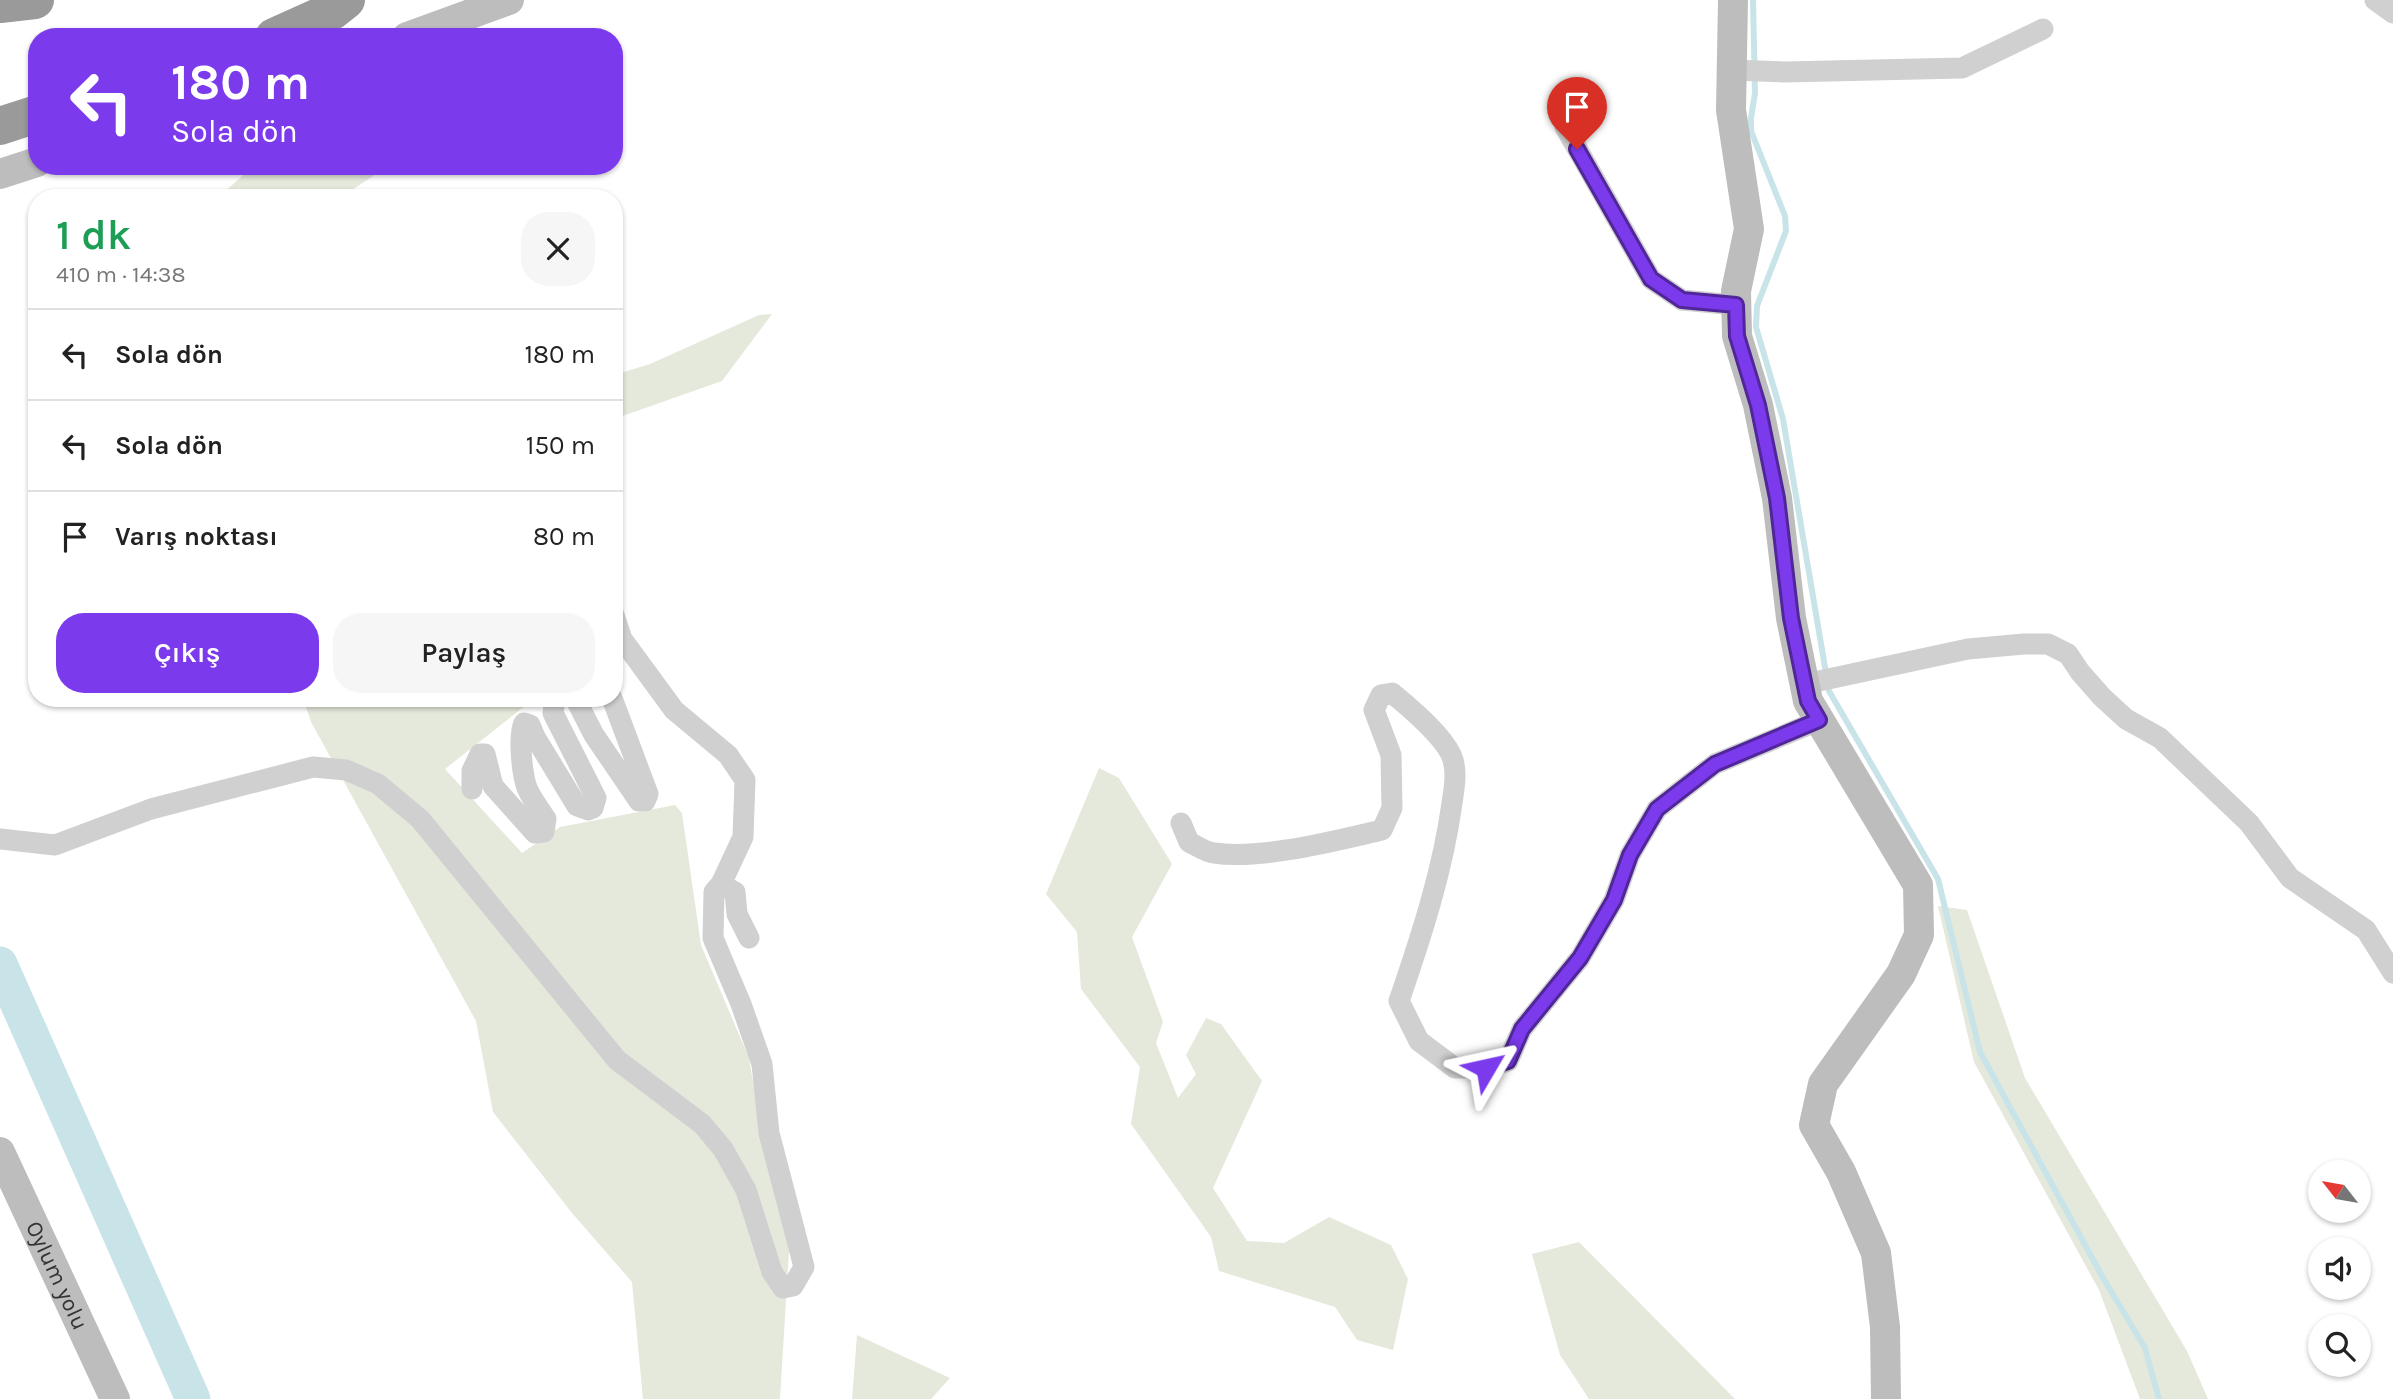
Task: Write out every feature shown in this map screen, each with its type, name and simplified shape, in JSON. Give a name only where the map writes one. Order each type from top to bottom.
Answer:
[{"type":"highway","points":[[0,5],[35,0]]},
{"type":"highway","points":[[292,28],[339,5]]},
{"type":"highway","points":[[0,126],[28,117]]},
{"type":"street","points":[[432,28],[509,0]]},
{"type":"street","points":[[1733,0],[1731,110],[1749,229],[1736,291],[1737,336],[1758,405],[1777,498],[1791,618],[1808,701],[1918,886],[1919,935],[1901,974],[1823,1084],[1814,1125],[1840,1172],[1875,1253],[1885,1327],[1886,1399]]},
{"type":"street","points":[[2375,0],[2393,13]]},
{"type":"street","points":[[1732,70],[1786,72],[1962,68],[2043,29]]},
{"type":"street","points":[[1565,127],[1651,279],[1682,300],[1736,305]]},
{"type":"street","points":[[0,174],[28,165]]},
{"type":"street","points":[[0,839],[55,845],[151,809],[313,767],[346,769],[378,783],[420,820],[617,1060],[702,1124],[723,1149],[746,1190],[772,1272],[783,1288],[793,1286],[804,1267],[769,1133],[762,1064],[713,937],[713,891],[721,884],[743,837],[745,780],[728,755],[674,710],[623,640]]},
{"type":"street","points":[[1805,684],[1968,649],[2048,644],[2068,654],[2102,697],[2126,719],[2160,738],[2241,814],[2290,878],[2365,930],[2393,973]]},
{"type":"street","points":[[1181,823],[1189,842],[1211,853],[1248,855],[1337,841],[1381,830],[1392,808],[1391,755],[1374,710],[1381,695],[1392,693],[1420,716],[1453,758],[1455,780],[1449,829],[1429,906],[1399,1001],[1419,1041],[1455,1068],[1486,1068],[1508,1061],[1522,1029],[1580,958],[1614,900],[1630,855],[1657,809],[1715,764],[1819,720]]},
{"type":"street","points":[[472,789],[472,771],[480,754],[485,754],[493,786],[535,833],[544,832],[546,819],[526,786],[521,742],[524,723],[530,726],[577,806],[588,810],[593,808],[596,798],[553,713],[554,707]]},
{"type":"street","points":[[580,707],[594,734],[639,801],[645,801],[648,794],[615,707]]},
{"type":"street","points":[[721,884],[735,892],[737,914],[749,938]]},
{"type":"street","name":"Oylum yolu","points":[[0,1152],[115,1399]]},
{"type":"shaded area","points":[[244,175],[374,175],[354,189],[227,189]]},
{"type":"shaded area","points":[[772,314],[722,381],[623,416],[623,372],[650,364],[759,315]]},
{"type":"shaded area","points":[[306,707],[524,707],[445,769],[522,853],[560,827],[675,805],[682,813],[701,945],[749,1058],[759,1117],[789,1251],[780,1399],[643,1399],[632,1282],[572,1213],[493,1112],[476,1021],[311,722]]},
{"type":"shaded area","points":[[1099,768],[1119,778],[1172,864],[1132,937],[1163,1022],[1156,1043],[1178,1098],[1196,1074],[1186,1055],[1206,1018],[1221,1024],[1262,1081],[1213,1188],[1247,1241],[1284,1243],[1329,1217],[1391,1245],[1408,1279],[1393,1350],[1357,1340],[1335,1307],[1219,1271],[1211,1237],[1131,1124],[1140,1067],[1081,989],[1077,932],[1046,894]]},
{"type":"shaded area","points":[[1938,906],[1967,910],[2025,1078],[2187,1351],[2208,1399],[2140,1399],[2099,1290],[1974,1062]]},
{"type":"shaded area","points":[[1579,1242],[1735,1399],[1589,1399],[1560,1355],[1532,1254]]},
{"type":"shaded area","points":[[857,1335],[950,1378],[931,1399],[852,1399]]},
{"type":"waterway","points":[[1753,0],[1755,93],[1751,131],[1785,216],[1786,231],[1757,306],[1756,327],[1783,419],[1829,691],[1938,879],[1980,1052],[2102,1276],[2145,1348],[2159,1399]]},
{"type":"waterway","points":[[0,964],[193,1399]]},
{"type":"route","points":[[1486,1068],[1508,1061],[1522,1029],[1580,958],[1614,900],[1630,855],[1657,809],[1715,764],[1819,720],[1808,701],[1791,618],[1777,498],[1758,405],[1737,336],[1736,305],[1682,300],[1651,279],[1577,149]]}]
